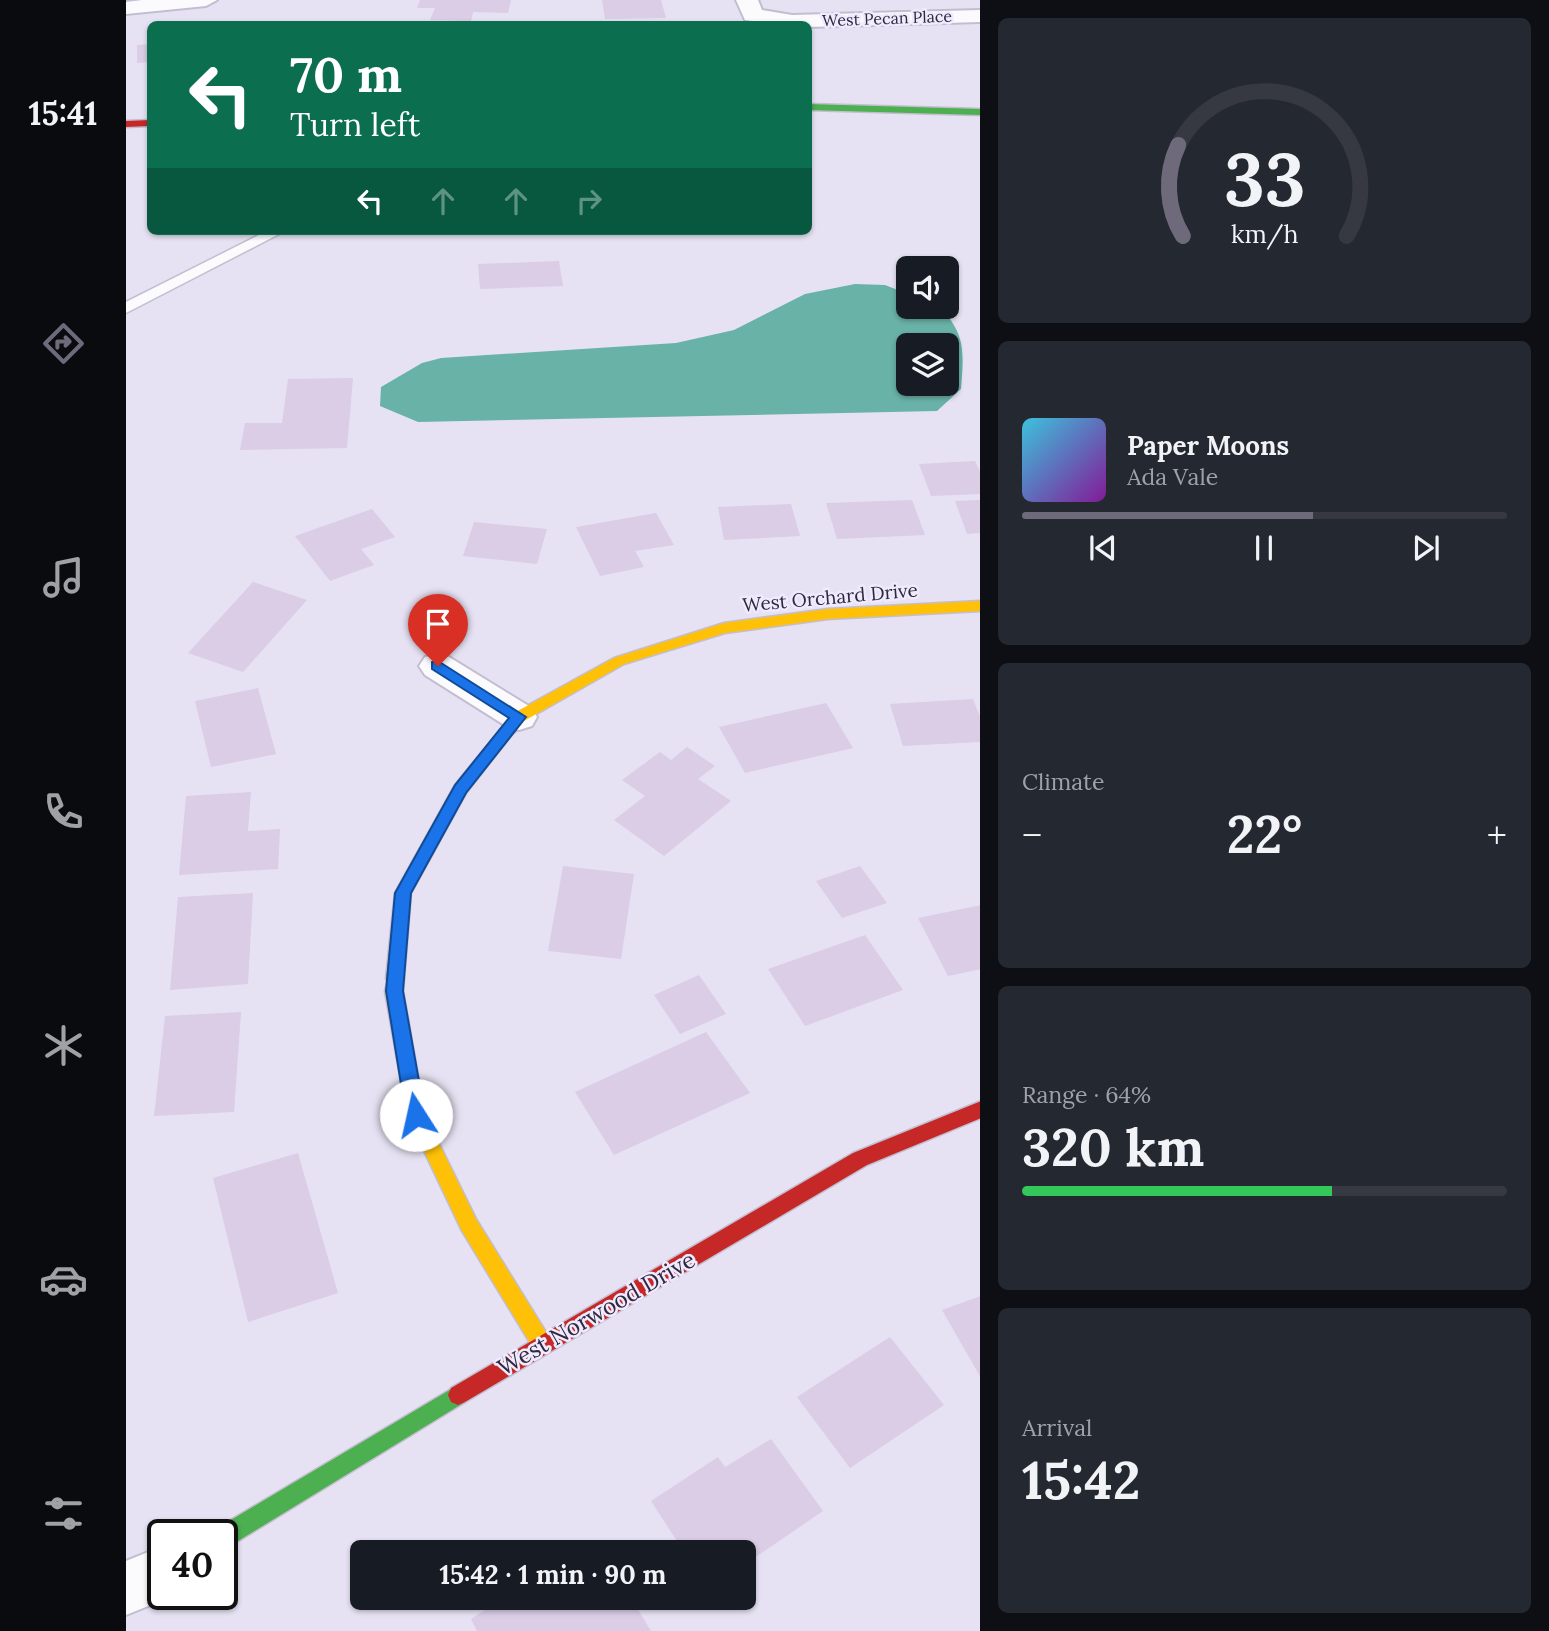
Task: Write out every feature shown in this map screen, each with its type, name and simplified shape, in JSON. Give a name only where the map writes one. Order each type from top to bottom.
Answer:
[{"type":"street","points":[[126,8],[206,0]]},
{"type":"street","name":"West Pecan Place","points":[[750,8],[792,21],[980,16]]},
{"type":"street","points":[[812,107],[980,112]]},
{"type":"street","points":[[126,124],[147,123]]},
{"type":"street","name":"West Orchard Drive","points":[[542,1344],[469,1225],[416,1115],[394,991],[403,893],[460,789],[519,717],[619,661],[724,628],[828,614],[980,606]]},
{"type":"street","points":[[438,666],[519,717]]},
{"type":"street","name":"West Norwood Drive","points":[[238,1528],[542,1344],[860,1159],[980,1109]]},
{"type":"street","points":[[126,1588],[147,1579]]},
{"type":"lane","points":[[126,308],[270,235]]},
{"type":"shaded area","points":[[855,284],[885,285],[896,289],[896,319],[950,319],[958,333],[896,333],[896,396],[953,396],[937,411],[418,422],[380,406],[381,387],[422,363],[441,358],[676,343],[734,330],[805,294]]},
{"type":"shaded area","points":[[959,335],[963,364],[959,391]]},
{"type":"building","points":[[420,0],[511,0],[508,13],[473,12],[471,21],[430,20],[435,8],[417,8]]},
{"type":"building","points":[[602,0],[661,0],[666,18],[605,19]]},
{"type":"building","points":[[147,44],[147,62],[137,63],[137,45]]},
{"type":"building","points":[[559,261],[563,286],[480,289],[478,264]]},
{"type":"building","points":[[353,378],[347,448],[240,450],[245,423],[282,423],[288,379]]},
{"type":"building","points":[[975,461],[980,472],[980,494],[931,496],[919,464]]},
{"type":"building","points":[[912,500],[925,535],[837,539],[826,503]]},
{"type":"building","points":[[980,500],[980,533],[967,534],[955,501]]},
{"type":"building","points":[[791,504],[800,536],[724,540],[718,507]]},
{"type":"building","points":[[372,509],[395,537],[361,549],[374,565],[330,581],[295,536]]},
{"type":"building","points":[[656,513],[674,545],[635,551],[644,567],[600,576],[576,527]]},
{"type":"building","points":[[474,522],[547,529],[537,564],[463,556]]},
{"type":"building","points":[[253,582],[307,600],[243,672],[188,653]]},
{"type":"building","points":[[258,688],[276,754],[211,767],[195,701]]},
{"type":"building","points":[[973,699],[980,716],[980,742],[903,746],[890,704]]},
{"type":"building","points":[[826,703],[853,748],[745,773],[719,727]]},
{"type":"building","points":[[687,747],[715,766],[698,779],[731,801],[664,856],[614,820],[645,796],[622,780],[660,752],[671,760]]},
{"type":"building","points":[[251,792],[248,831],[280,829],[278,869],[179,875],[186,796]]},
{"type":"building","points":[[563,866],[634,874],[621,959],[548,951]]},
{"type":"building","points":[[860,866],[887,903],[842,918],[816,881]]},
{"type":"building","points":[[253,893],[248,984],[170,990],[178,897]]},
{"type":"building","points":[[980,905],[980,969],[948,976],[918,918]]},
{"type":"building","points":[[865,935],[903,990],[805,1026],[768,969]]},
{"type":"building","points":[[699,975],[726,1014],[680,1034],[654,995]]},
{"type":"building","points":[[241,1012],[234,1112],[154,1116],[165,1016]]},
{"type":"building","points":[[706,1032],[750,1093],[614,1155],[575,1092]]},
{"type":"building","points":[[298,1153],[338,1293],[248,1322],[213,1178]]},
{"type":"building","points":[[980,1296],[980,1376],[942,1310]]},
{"type":"building","points":[[890,1337],[944,1405],[850,1468],[797,1397]]},
{"type":"building","points":[[771,1439],[823,1511],[756,1557],[756,1540],[676,1540],[651,1501],[718,1457],[725,1467]]},
{"type":"building","points":[[485,1610],[638,1610],[651,1631],[477,1631],[471,1619]]},
{"type":"traffic: fast","points":[[812,107],[980,112]]},
{"type":"traffic: fast","points":[[395,979],[403,893],[460,789],[510,728]]},
{"type":"traffic: fast","points":[[238,1528],[458,1395]]},
{"type":"traffic: slow","points":[[510,728],[519,717],[619,661],[724,628],[828,614],[980,606]]},
{"type":"traffic: slow","points":[[395,979],[394,991],[416,1115],[469,1225],[542,1344]]},
{"type":"traffic: jam","points":[[126,124],[147,123]]},
{"type":"traffic: jam","points":[[458,1395],[860,1159],[980,1109]]},
{"type":"route","points":[[416,1115],[394,991],[403,893],[460,789],[519,717],[438,666]]}]
